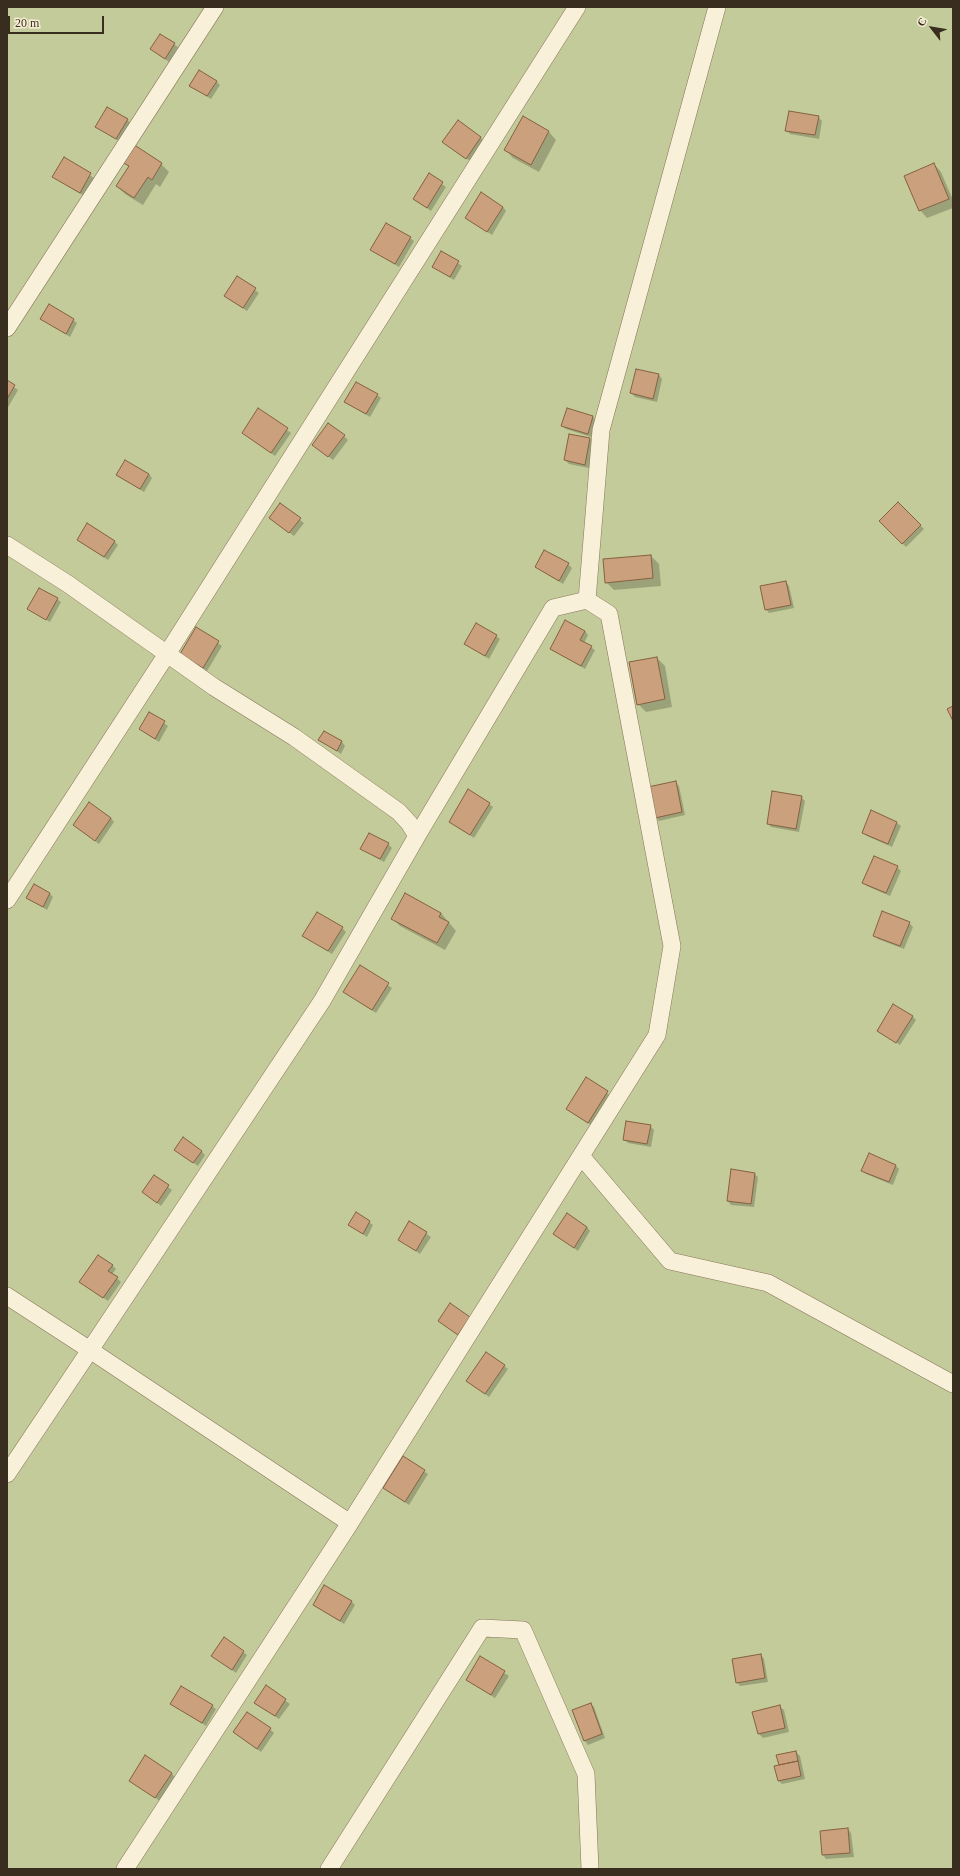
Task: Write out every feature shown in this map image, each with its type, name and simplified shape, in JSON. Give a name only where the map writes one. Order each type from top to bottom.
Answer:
[{"type":"lane","points":[[7,328],[215,7]]},
{"type":"lane","points":[[7,900],[167,654],[577,7]]},
{"type":"lane","points":[[587,600],[601,430],[717,7]]},
{"type":"lane","points":[[7,545],[68,584],[214,687],[294,737],[399,812],[409,823],[416,836]]},
{"type":"lane","points":[[7,1474],[322,1001],[416,836],[553,608],[587,600],[609,614],[672,946],[657,1035],[350,1523],[125,1869]]},
{"type":"lane","points":[[581,1156],[670,1261],[768,1283],[953,1384]]},
{"type":"lane","points":[[7,1296],[350,1523]]},
{"type":"lane","points":[[328,1869],[482,1628],[523,1630],[586,1774],[590,1869]]},
{"type":"green space","points":[[7,7],[953,7],[953,1869],[7,1869]]},
{"type":"building","points":[[160,34],[175,43],[165,59],[150,49]]},
{"type":"building","points":[[199,70],[217,81],[207,96],[189,86]]},
{"type":"building","points":[[107,107],[128,119],[116,139],[95,127]]},
{"type":"building","points":[[789,111],[819,116],[815,135],[785,131]]},
{"type":"building","points":[[523,116],[549,131],[531,165],[504,150]]},
{"type":"building","points":[[458,120],[481,137],[466,159],[442,142]]},
{"type":"building","points":[[133,144],[162,163],[152,180],[148,177],[134,198],[116,186],[129,166],[122,162]]},
{"type":"building","points":[[64,157],[91,173],[80,193],[52,177]]},
{"type":"building","points":[[934,163],[949,199],[919,211],[904,176]]},
{"type":"building","points":[[429,173],[443,182],[427,208],[413,199]]},
{"type":"building","points":[[481,192],[503,207],[487,232],[465,218]]},
{"type":"building","points":[[386,223],[411,237],[395,264],[370,250]]},
{"type":"building","points":[[441,251],[459,261],[450,277],[432,267]]},
{"type":"building","points":[[237,276],[256,288],[243,308],[224,296]]},
{"type":"building","points":[[49,304],[74,319],[66,334],[40,319]]},
{"type":"building","points":[[636,369],[659,374],[653,399],[630,393]]},
{"type":"building","points":[[7,380],[15,385],[7,399]]},
{"type":"building","points":[[356,382],[378,394],[366,414],[344,402]]},
{"type":"building","points":[[258,408],[288,428],[271,453],[242,433]]},
{"type":"building","points":[[567,408],[593,416],[588,434],[561,426]]},
{"type":"building","points":[[328,423],[345,435],[328,457],[312,445]]},
{"type":"building","points":[[569,434],[590,438],[585,465],[564,460]]},
{"type":"building","points":[[125,460],[149,474],[140,489],[116,475]]},
{"type":"building","points":[[898,502],[921,525],[902,544],[879,521]]},
{"type":"building","points":[[280,503],[301,518],[289,533],[269,518]]},
{"type":"building","points":[[87,523],[115,541],[104,557],[77,540]]},
{"type":"building","points":[[544,550],[569,563],[559,581],[535,567]]},
{"type":"building","points":[[651,555],[653,578],[605,583],[603,559]]},
{"type":"building","points":[[786,581],[791,605],[765,610],[760,586]]},
{"type":"building","points":[[39,588],[58,598],[46,620],[27,609]]},
{"type":"building","points":[[565,620],[585,631],[580,640],[592,646],[581,666],[550,649]]},
{"type":"building","points":[[476,623],[497,635],[485,656],[464,644]]},
{"type":"building","points":[[196,627],[219,641],[203,668],[180,654]]},
{"type":"building","points":[[657,657],[665,699],[637,705],[629,662]]},
{"type":"building","points":[[953,706],[953,721],[947,709]]},
{"type":"building","points":[[149,712],[165,721],[155,739],[139,729]]},
{"type":"building","points":[[324,731],[342,741],[337,751],[318,740]]},
{"type":"building","points":[[676,781],[682,812],[655,818],[648,787]]},
{"type":"building","points":[[468,789],[490,803],[470,835],[449,822]]},
{"type":"building","points":[[772,791],[802,796],[796,829],[767,824]]},
{"type":"building","points":[[89,802],[111,818],[95,841],[73,825]]},
{"type":"building","points":[[871,810],[897,822],[888,844],[862,833]]},
{"type":"building","points":[[369,833],[389,843],[380,859],[360,849]]},
{"type":"building","points":[[874,856],[898,866],[886,893],[862,883]]},
{"type":"building","points":[[34,884],[50,893],[43,907],[26,898]]},
{"type":"building","points":[[405,893],[441,913],[439,917],[449,922],[437,943],[391,919]]},
{"type":"building","points":[[882,911],[910,922],[900,946],[873,936]]},
{"type":"building","points":[[317,912],[343,927],[328,951],[302,936]]},
{"type":"building","points":[[360,965],[389,983],[372,1010],[343,992]]},
{"type":"building","points":[[893,1004],[913,1016],[896,1043],[877,1031]]},
{"type":"building","points":[[586,1077],[608,1091],[588,1123],[566,1109]]},
{"type":"building","points":[[626,1121],[651,1125],[647,1144],[623,1140]]},
{"type":"building","points":[[183,1137],[202,1151],[193,1163],[174,1150]]},
{"type":"building","points":[[869,1153],[896,1165],[889,1182],[861,1171]]},
{"type":"building","points":[[731,1169],[755,1173],[751,1204],[727,1201]]},
{"type":"building","points":[[154,1175],[169,1185],[157,1203],[142,1192]]},
{"type":"building","points":[[356,1212],[370,1221],[363,1234],[348,1225]]},
{"type":"building","points":[[567,1213],[587,1227],[574,1248],[553,1234]]},
{"type":"building","points":[[409,1221],[427,1232],[416,1251],[398,1240]]},
{"type":"building","points":[[98,1255],[113,1265],[108,1271],[118,1277],[103,1298],[79,1282]]},
{"type":"building","points":[[450,1303],[470,1317],[458,1335],[438,1321]]},
{"type":"building","points":[[486,1352],[505,1365],[485,1394],[466,1381]]},
{"type":"building","points":[[403,1456],[425,1470],[405,1502],[383,1488]]},
{"type":"building","points":[[324,1585],[352,1601],[340,1621],[313,1605]]},
{"type":"building","points":[[224,1637],[244,1651],[232,1670],[211,1656]]},
{"type":"building","points":[[761,1654],[765,1678],[736,1683],[732,1659]]},
{"type":"building","points":[[480,1656],[505,1671],[491,1695],[466,1680]]},
{"type":"building","points":[[266,1685],[286,1699],[275,1716],[254,1703]]},
{"type":"building","points":[[181,1686],[213,1705],[202,1723],[170,1704]]},
{"type":"building","points":[[591,1703],[602,1734],[584,1741],[572,1710]]},
{"type":"building","points":[[780,1705],[785,1728],[758,1734],[752,1712]]},
{"type":"building","points":[[247,1712],[271,1728],[257,1749],[233,1732]]},
{"type":"building","points":[[796,1751],[798,1761],[779,1765],[776,1755]]},
{"type":"building","points":[[145,1755],[172,1773],[155,1798],[129,1781]]},
{"type":"building","points":[[798,1761],[801,1776],[778,1781],[774,1766]]},
{"type":"building","points":[[848,1828],[850,1853],[822,1855],[820,1831]]}]
